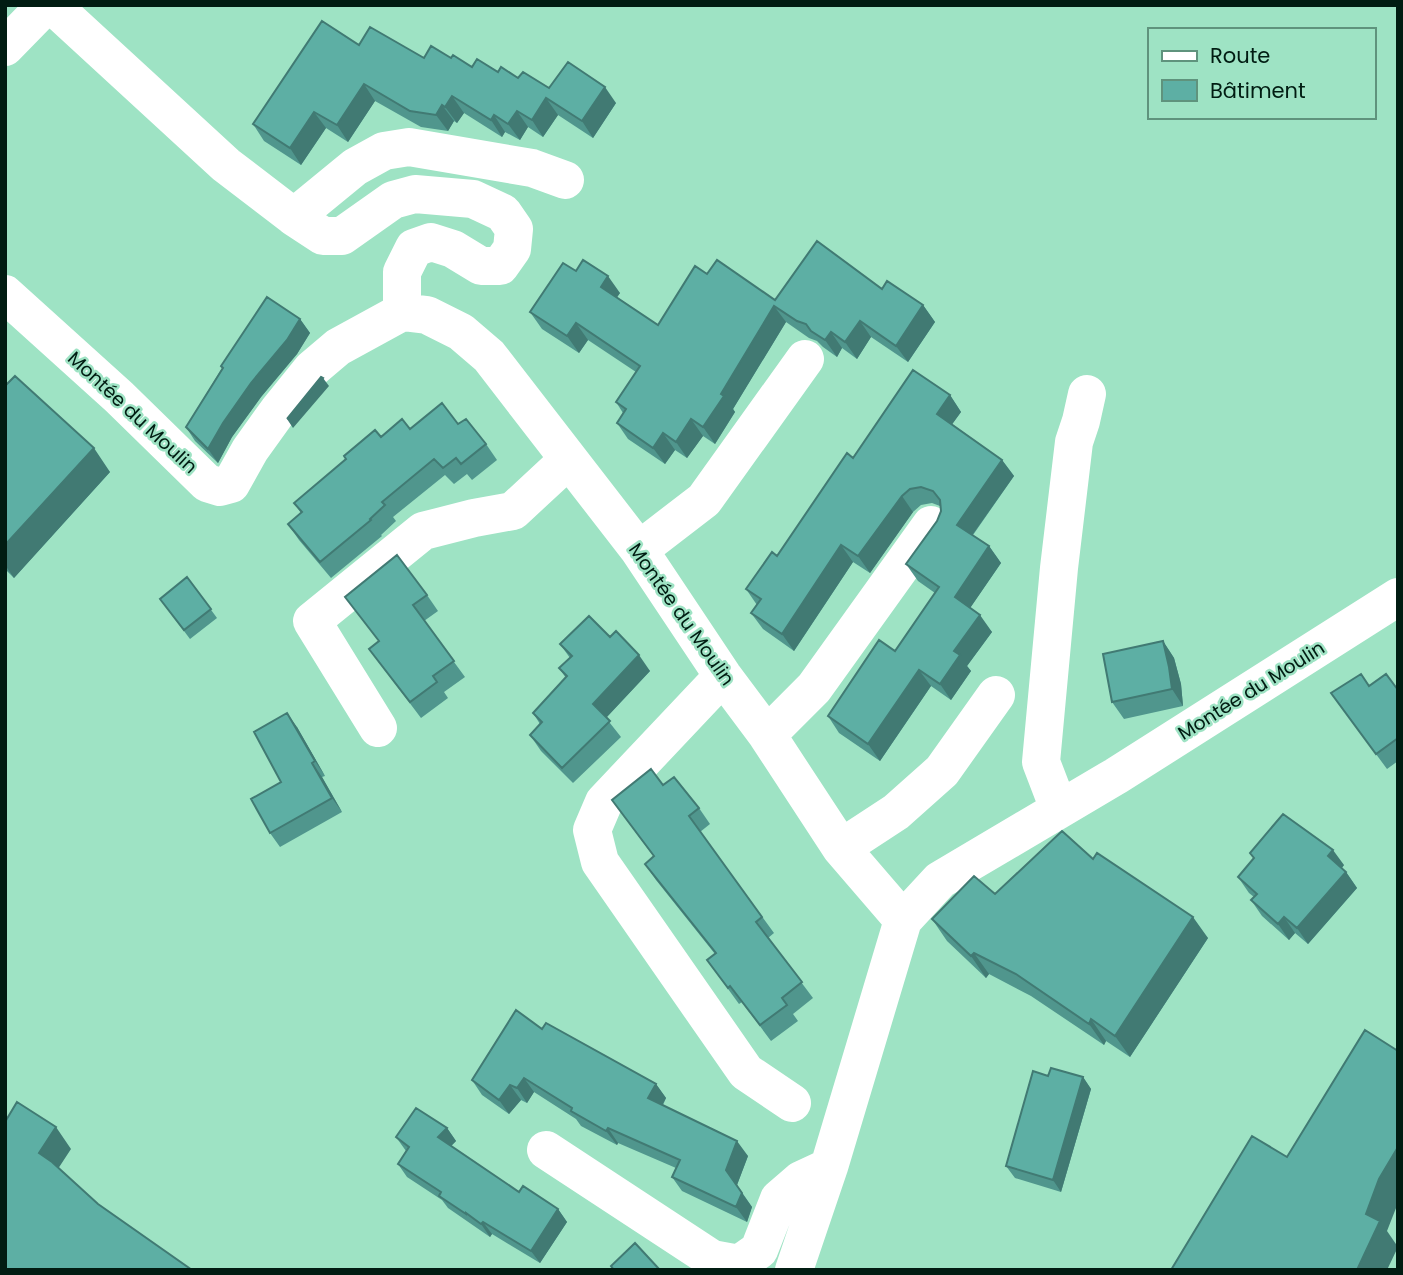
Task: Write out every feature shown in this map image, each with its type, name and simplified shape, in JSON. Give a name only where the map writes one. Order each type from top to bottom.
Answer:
[{"type":"street","points":[[5,47],[46,5]]},
{"type":"street","points":[[52,5],[226,165],[323,236],[342,236],[393,200],[415,194],[473,200],[503,213],[514,229],[512,249],[500,266],[481,266],[453,250],[431,242],[414,248],[402,272],[402,312]]},
{"type":"street","points":[[294,217],[355,167],[384,151],[409,147],[533,168],[565,180]]},
{"type":"street","name":"Montée du Moulin","points":[[5,294],[119,397],[207,483],[220,487],[231,484],[250,450],[278,411],[312,369],[338,347],[402,312],[427,315],[461,332],[489,356],[639,550],[723,676],[767,735],[841,848],[902,920],[940,880],[1128,768],[1398,597]]},
{"type":"street","points":[[639,550],[704,500],[804,359]]},
{"type":"street","points":[[1059,809],[1041,762],[1074,442],[1082,421],[1087,394]]},
{"type":"street","points":[[378,728],[312,621],[423,531],[513,511],[568,460]]},
{"type":"street","points":[[767,735],[814,688],[931,524]]},
{"type":"street","points":[[723,676],[604,802],[592,830],[600,862],[746,1072],[792,1103]]},
{"type":"street","points":[[841,848],[896,812],[942,771],[996,695]]},
{"type":"street","points":[[794,1270],[829,1167],[902,920]]},
{"type":"street","points":[[546,1150],[712,1259],[739,1264],[759,1250],[779,1199],[801,1180],[829,1167]]},
{"type":"building","points":[[322,21],[359,45],[370,27],[424,58],[431,46],[472,67],[477,59],[498,72],[501,67],[518,78],[523,72],[549,88],[568,62],[605,87],[582,121],[546,98],[532,120],[517,111],[508,124],[494,115],[491,120],[452,96],[436,115],[410,111],[364,84],[337,125],[314,112],[290,148],[253,124]]},
{"type":"building","points":[[817,241],[882,289],[887,281],[923,305],[896,346],[860,321],[845,342],[831,332],[825,340],[811,331],[806,324],[774,306],[721,394],[724,396],[703,427],[691,419],[676,442],[663,433],[653,448],[617,423],[626,409],[616,402],[640,366],[576,323],[567,336],[530,312],[563,263],[576,271],[583,260],[608,276],[601,287],[658,325],[695,266],[707,274],[717,260],[775,300]]},
{"type":"building","points":[[267,297],[300,319],[287,340],[251,383],[208,449],[186,427],[223,368],[221,366]]},
{"type":"building","points":[[913,370],[950,395],[937,414],[1002,460],[957,525],[989,546],[955,597],[980,615],[954,651],[960,655],[940,684],[919,670],[868,744],[828,716],[879,640],[895,651],[939,587],[906,564],[937,521],[941,511],[940,500],[933,491],[921,487],[910,489],[858,556],[841,545],[782,634],[751,613],[761,599],[746,589],[772,552],[777,556],[847,453],[853,458]]},
{"type":"building","points":[[15,376],[94,448],[5,545],[5,386]]},
{"type":"building","points":[[321,377],[323,378],[287,419]]},
{"type":"building","points":[[442,403],[458,424],[466,419],[486,444],[461,464],[456,458],[443,468],[434,459],[382,502],[385,505],[371,520],[320,562],[288,524],[302,512],[294,503],[346,459],[344,456],[375,430],[381,437],[402,419],[410,429]]},
{"type":"building","points":[[397,555],[427,595],[413,605],[454,661],[433,676],[437,682],[410,702],[369,649],[379,641],[345,597]]},
{"type":"building","points":[[187,577],[211,609],[184,630],[160,599]]},
{"type":"building","points":[[589,616],[610,637],[616,631],[639,655],[593,704],[610,721],[562,768],[530,735],[542,722],[533,713],[567,676],[559,668],[572,656],[560,644]]},
{"type":"building","points":[[1163,641],[1172,689],[1112,702],[1103,654]]},
{"type":"building","points":[[1361,674],[1369,686],[1386,674],[1398,690],[1398,738],[1376,754],[1331,693]]},
{"type":"building","points":[[287,713],[315,761],[312,763],[332,798],[270,833],[251,799],[281,782],[254,732]]},
{"type":"building","points":[[651,769],[663,785],[674,777],[699,808],[689,816],[762,917],[756,922],[802,982],[782,998],[787,1005],[760,1025],[707,960],[716,953],[645,864],[654,856],[612,800]]},
{"type":"building","points":[[1283,814],[1333,850],[1328,856],[1346,872],[1297,928],[1284,917],[1278,924],[1251,900],[1257,894],[1238,877],[1254,858],[1250,853]]},
{"type":"building","points":[[1062,831],[1093,859],[1097,853],[1193,917],[1115,1036],[1091,1019],[1089,1024],[1016,974],[974,953],[971,956],[932,919],[974,876],[995,894]]},
{"type":"building","points":[[516,1010],[542,1029],[546,1023],[656,1084],[648,1098],[737,1141],[726,1170],[742,1193],[736,1207],[672,1177],[680,1160],[608,1128],[606,1131],[571,1111],[572,1108],[524,1078],[517,1088],[510,1085],[499,1100],[472,1080]]},
{"type":"building","points":[[1365,1030],[1398,1051],[1398,1147],[1379,1179],[1366,1214],[1380,1221],[1357,1270],[1171,1270],[1252,1136],[1287,1157]]},
{"type":"building","points":[[1051,1068],[1083,1077],[1053,1180],[1006,1166],[1033,1071],[1048,1076]]},
{"type":"building","points":[[17,1102],[56,1127],[39,1153],[98,1204],[192,1270],[5,1270],[5,1122]]},
{"type":"building","points":[[416,1108],[447,1128],[438,1137],[519,1192],[523,1186],[558,1209],[531,1251],[483,1222],[481,1224],[439,1196],[441,1192],[398,1164],[409,1147],[396,1137]]},
{"type":"building","points":[[635,1243],[660,1270],[614,1270],[611,1266]]}]
